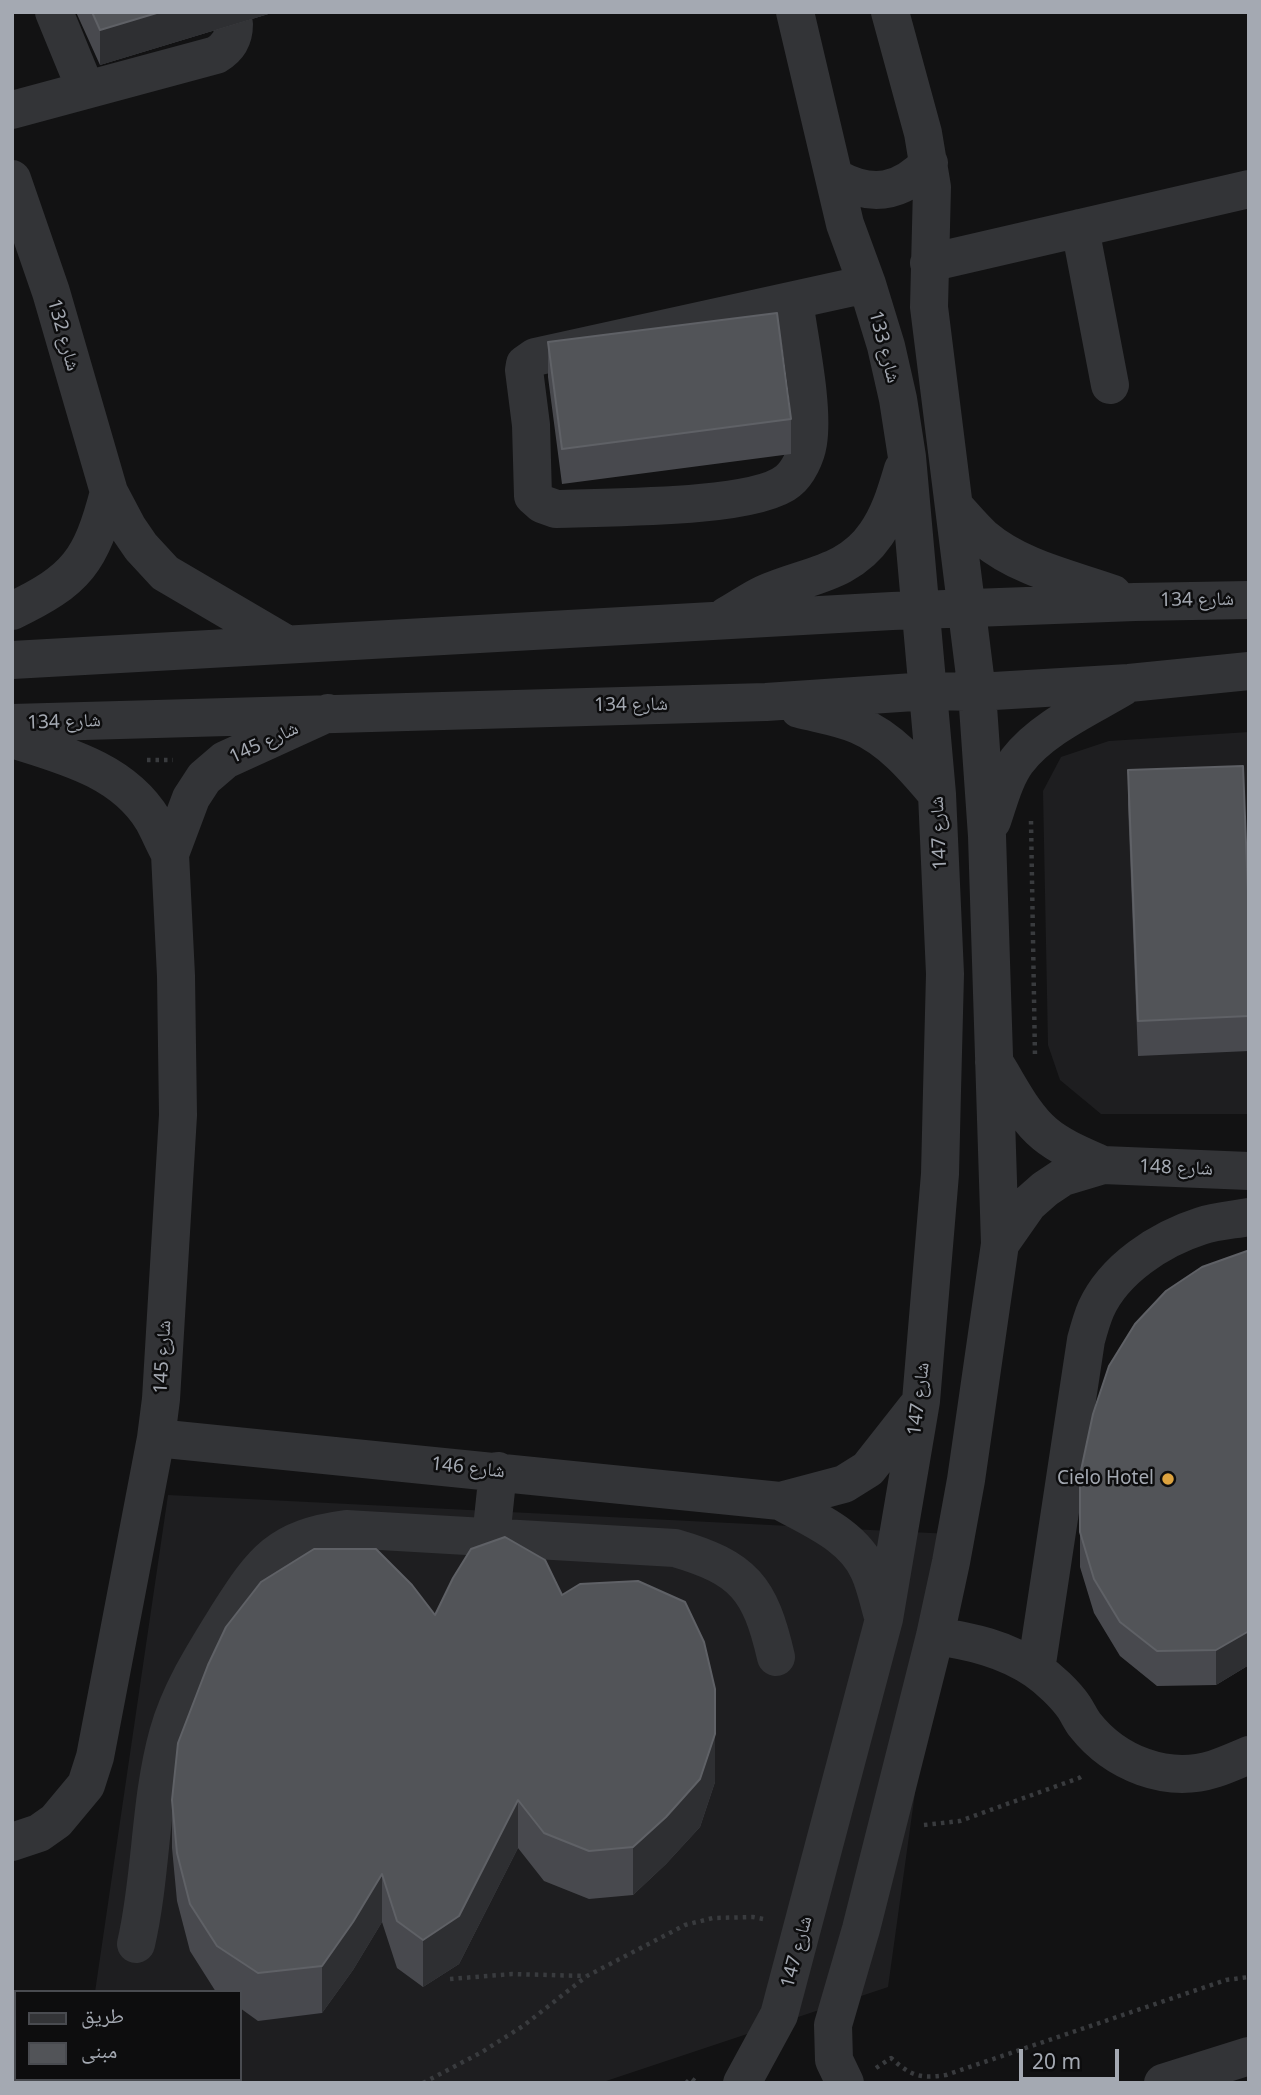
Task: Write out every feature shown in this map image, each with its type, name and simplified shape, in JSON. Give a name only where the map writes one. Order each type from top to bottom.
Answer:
[{"type":"street","points":[[54,12],[86,90]]},
{"type":"street","name":"شارع 133","points":[[795,12],[845,225],[886,346],[898,399],[907,457],[929,691]]},
{"type":"street","points":[[859,2077],[834,2060],[833,2025],[861,1929],[935,1636],[966,1480],[1000,1244],[987,836],[967,608],[929,307],[932,187],[929,163],[890,12]]},
{"type":"street","points":[[12,110],[216,55],[230,43],[234,24]]},
{"type":"street","points":[[836,178],[851,186],[886,190],[903,185],[917,176],[929,163]]},
{"type":"street","name":"شارع 132","points":[[12,179],[51,292],[109,492],[141,547],[165,573],[286,644]]},
{"type":"street","points":[[929,263],[1249,189]]},
{"type":"street","points":[[1080,228],[1110,385]]},
{"type":"street","points":[[794,300],[809,414],[808,444],[800,466],[789,480],[776,488],[757,494],[691,504],[556,509],[542,504],[533,496],[531,425],[524,377],[525,364],[529,360],[794,300],[867,284]]},
{"type":"street","points":[[718,621],[763,594],[821,576],[844,565],[867,546],[889,512],[907,457]]},
{"type":"street","points":[[12,611],[57,588],[77,568],[93,546],[109,492]]},
{"type":"street","points":[[954,506],[985,538],[1006,553],[1052,573],[1135,601]]},
{"type":"street","name":"شارع 134","points":[[12,660],[921,610],[1135,601],[1249,600]]},
{"type":"street","name":"شارع 134","points":[[12,723],[766,702],[929,691],[976,692],[1129,683],[1249,671]]},
{"type":"street","points":[[987,836],[1006,778],[1017,760],[1052,729],[1129,683]]},
{"type":"street","name":"شارع 147","points":[[742,2083],[779,2015],[803,1929],[884,1619],[921,1401],[940,1174],[945,974],[937,794],[929,691]]},
{"type":"street","points":[[766,702],[858,725],[903,756],[937,794]]},
{"type":"street","name":"شارع 145","points":[[25,1837],[56,1821],[86,1785],[95,1758],[156,1438],[161,1399],[178,1115],[176,976],[170,854],[191,798],[213,770],[225,760],[328,713]]},
{"type":"street","name":"شارع 145","points":[[12,738],[74,759],[110,777],[130,793],[152,818],[170,854]]},
{"type":"street","name":"شارع 148","points":[[994,1062],[1043,1132],[1065,1148],[1103,1165]]},
{"type":"street","name":"شارع 148","points":[[1000,1244],[1028,1203],[1045,1189],[1063,1177],[1103,1165],[1249,1171]]},
{"type":"street","points":[[1036,1670],[1086,1339],[1097,1308],[1121,1275],[1148,1252],[1201,1226],[1249,1217]]},
{"type":"street","name":"شارع 146","points":[[156,1438],[780,1501],[845,1484],[868,1469],[921,1401]]},
{"type":"street","points":[[491,1538],[498,1471]]},
{"type":"street","name":"شارع 146","points":[[780,1501],[838,1534],[856,1550],[869,1570],[884,1619]]},
{"type":"street","points":[[136,1944],[145,1907],[153,1814],[168,1732],[195,1668],[260,1568],[291,1544],[316,1533],[346,1529],[675,1548],[707,1557],[734,1573],[754,1593],[768,1620],[776,1657]]},
{"type":"street","points":[[935,1636],[967,1640],[996,1650],[1036,1670],[1072,1705],[1097,1739],[1132,1763],[1171,1773],[1213,1770],[1249,1755]]},
{"type":"street","points":[[1163,2083],[1249,2056]]},
{"type":"path","points":[[110,777],[130,760],[200,760],[213,770]]},
{"type":"path","points":[[1031,812],[1035,1062]]},
{"type":"path","points":[[888,1824],[928,1825],[960,1821],[1079,1779],[1113,1752]]},
{"type":"path","points":[[423,2083],[461,2064],[523,2026],[587,1976],[685,1925],[713,1918],[752,1917],[803,1929]]},
{"type":"path","points":[[450,1979],[512,1974],[587,1976]]},
{"type":"path","points":[[859,2077],[891,2058],[910,2074],[921,2077],[946,2075],[1226,1980],[1249,1977]]},
{"type":"path","points":[[687,2083],[691,2078],[697,2083]]},
{"type":"shaded area","points":[[1249,732],[1249,1114],[1101,1114],[1060,1080],[1048,1045],[1043,791],[1061,757],[1109,741]]},
{"type":"shaded area","points":[[168,1495],[951,1534],[888,1987],[600,2083],[82,2083],[242,2081],[242,1990],[95,1990]]},
{"type":"building","points":[[92,12],[160,12],[100,30]]},
{"type":"building","points":[[777,313],[791,419],[562,449],[548,342]]},
{"type":"building","points":[[1243,766],[1249,918],[1249,1016],[1138,1021],[1128,770]]},
{"type":"building","name":"Cielo Hotel","points":[[1247,1251],[1249,1631],[1216,1650],[1157,1651],[1120,1622],[1094,1579],[1080,1532],[1080,1475],[1093,1414],[1109,1366],[1135,1324],[1166,1291],[1202,1267]]},
{"type":"building","points":[[505,1537],[545,1560],[562,1595],[580,1584],[638,1581],[685,1602],[704,1642],[715,1689],[715,1734],[700,1779],[666,1817],[633,1847],[589,1851],[544,1833],[518,1800],[459,1916],[423,1940],[397,1921],[382,1874],[322,1966],[258,1973],[217,1946],[190,1904],[177,1853],[172,1800],[178,1743],[208,1665],[226,1627],[261,1582],[314,1549],[376,1549],[412,1585],[435,1615],[471,1549]]},
{"type":"place","name":"Cielo Hotel","points":[[1168,1479]]}]
